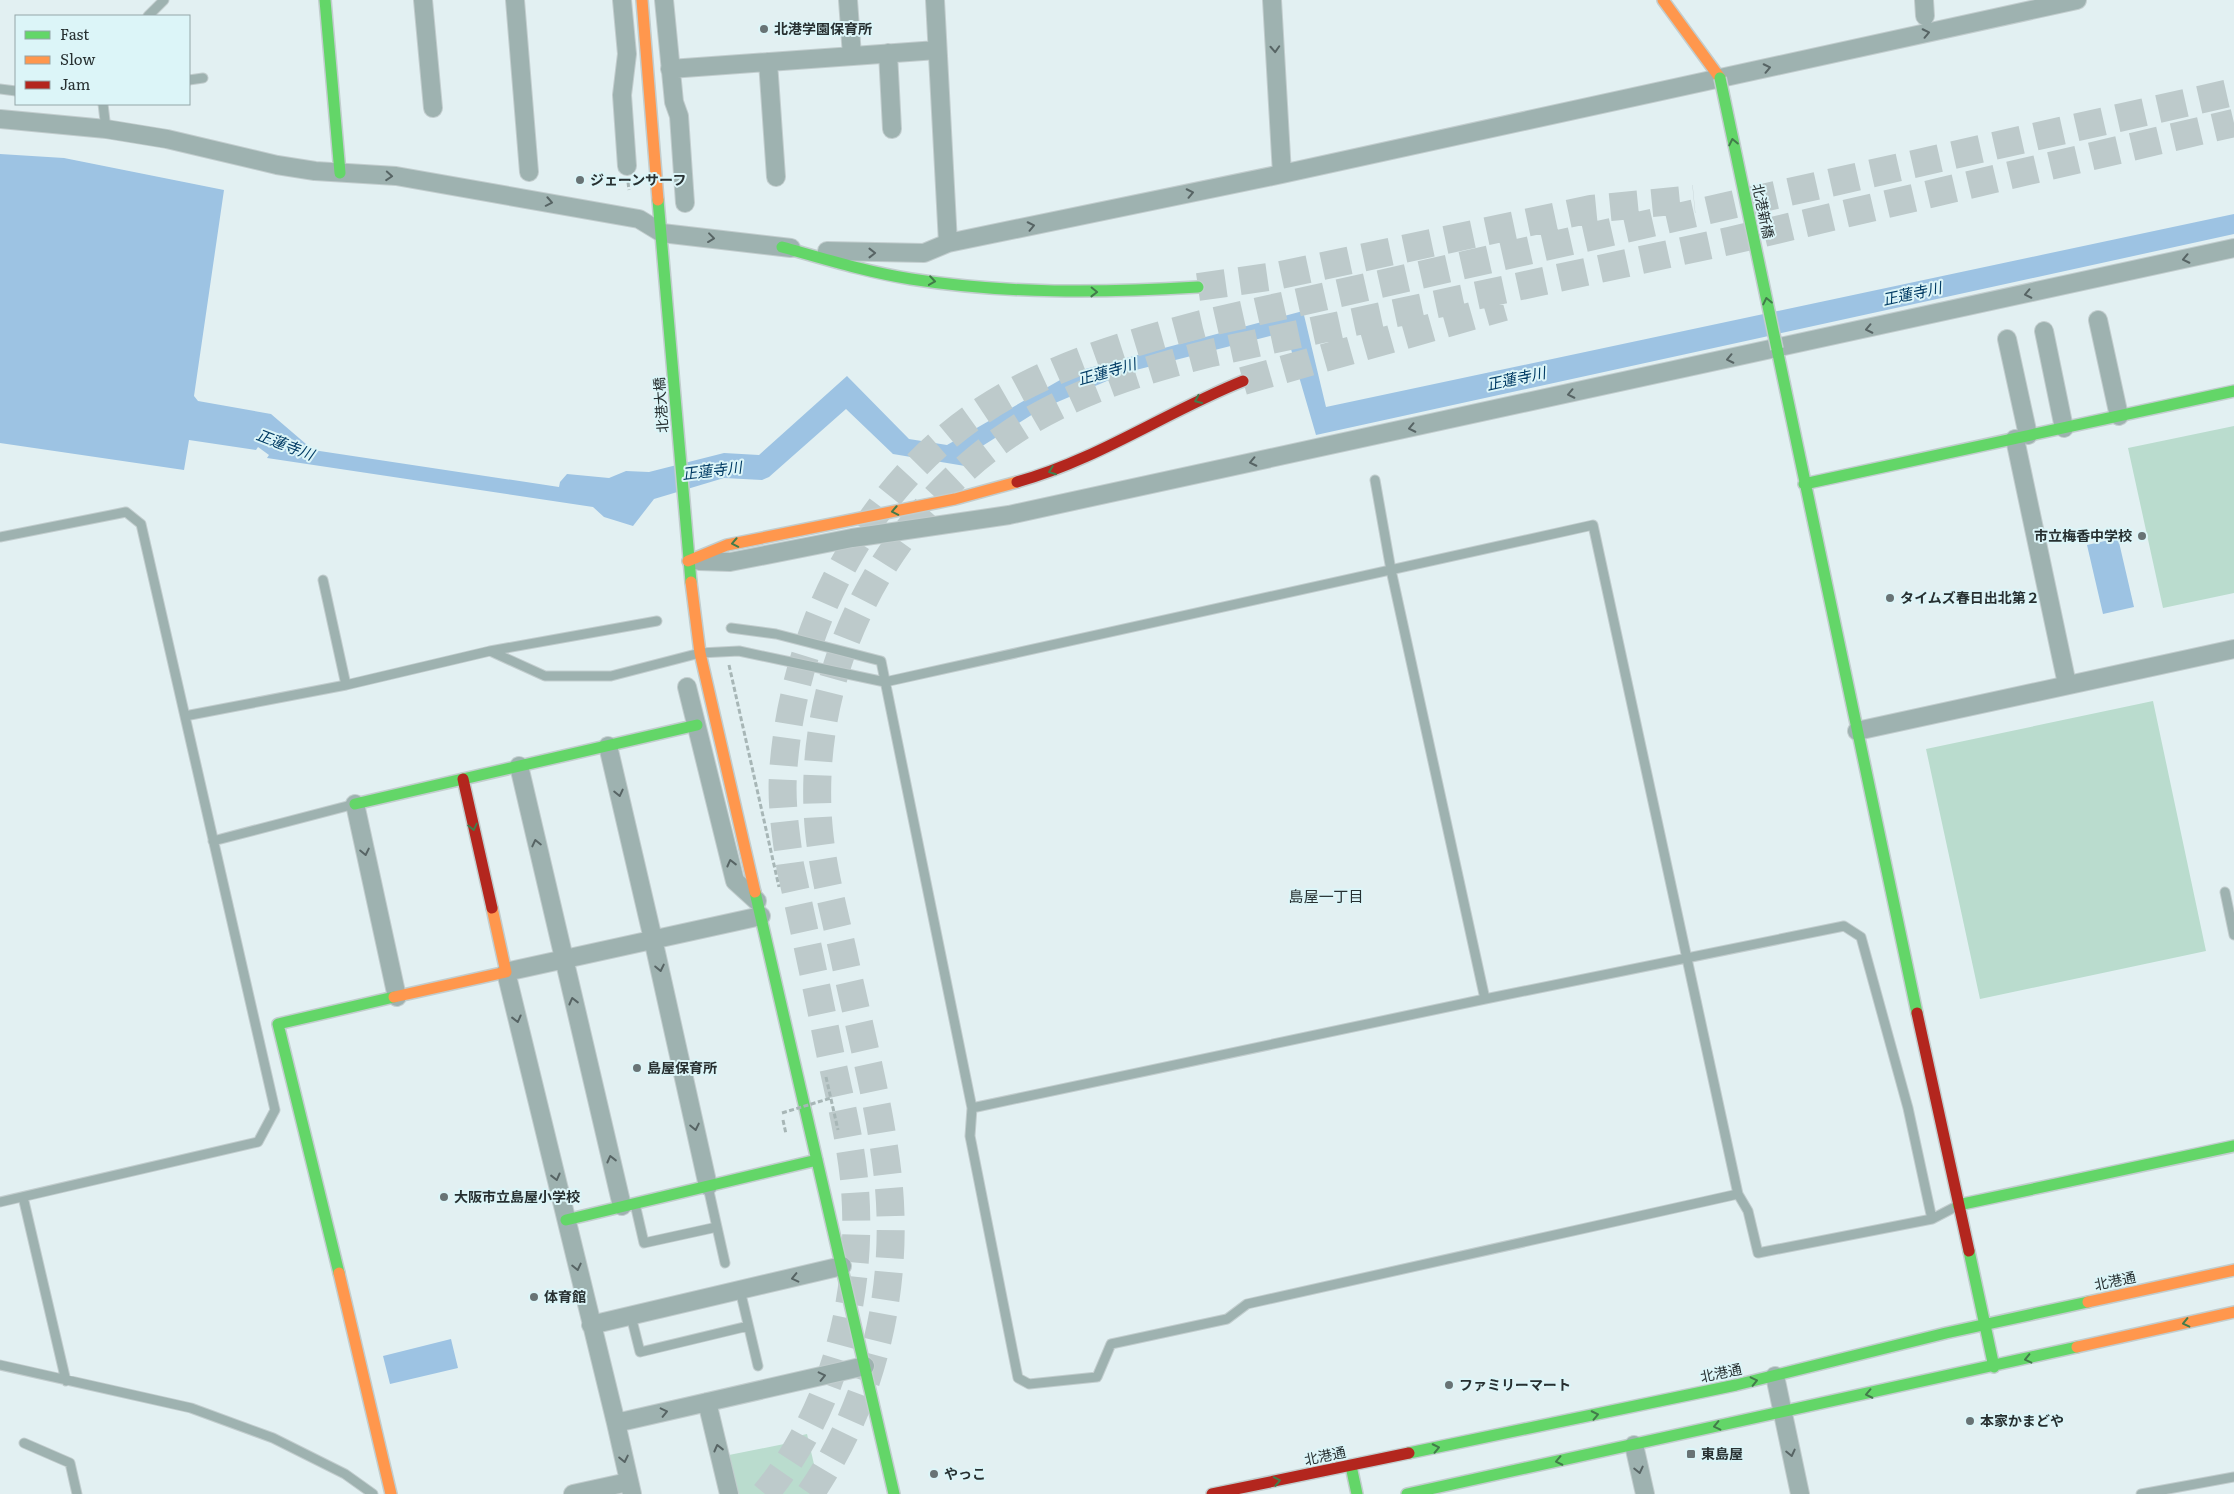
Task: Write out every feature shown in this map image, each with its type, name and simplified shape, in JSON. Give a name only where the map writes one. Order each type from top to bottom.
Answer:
[{"type":"main road","points":[[325,0],[340,173]]},
{"type":"main road","name":"北港大橋","points":[[642,0],[688,561],[700,653],[894,1494]]},
{"type":"main road","points":[[1663,0],[1720,78]]},
{"type":"main road","name":"北港新橋","points":[[1720,78],[1856,731],[1994,1366]]},
{"type":"main road","points":[[782,247],[869,271],[937,282],[1068,291],[1135,292],[1198,287]]},
{"type":"main road","points":[[688,561],[727,545],[955,499],[1045,474],[1092,455],[1199,399],[1243,381]]},
{"type":"main road","points":[[1804,484],[2234,391]]},
{"type":"main road","points":[[355,804],[697,725]]},
{"type":"main road","points":[[391,1494],[315,1171],[278,1024],[506,972],[463,779]]},
{"type":"main road","points":[[1958,1205],[2234,1146]]},
{"type":"main road","points":[[566,1220],[818,1160]]},
{"type":"main road","name":"北港通","points":[[1212,1494],[1775,1376],[1985,1325],[2234,1270]]},
{"type":"main road","points":[[1407,1494],[1810,1407],[2234,1312]]},
{"type":"main road","points":[[1352,1466],[1357,1494]]},
{"type":"street","points":[[423,0],[433,108]]},
{"type":"street","points":[[515,0],[529,172]]},
{"type":"street","points":[[622,0],[627,54],[622,95],[627,166]]},
{"type":"street","points":[[664,0],[674,102],[679,116],[685,203]]},
{"type":"street","points":[[848,0],[852,56]]},
{"type":"street","points":[[935,0],[948,244]]},
{"type":"street","points":[[1272,0],[1282,174]]},
{"type":"street","points":[[0,119],[106,128],[167,139],[277,165],[340,173],[396,176],[619,215],[639,219],[663,240],[845,252],[924,253],[948,244],[1282,174],[2077,0]]},
{"type":"street","points":[[670,69],[937,50]]},
{"type":"street","points":[[888,53],[892,129]]},
{"type":"street","points":[[768,62],[776,177]]},
{"type":"street","points":[[688,561],[730,562],[852,538],[1009,515],[2234,248]]},
{"type":"street","points":[[2098,320],[2119,416]]},
{"type":"street","points":[[2044,331],[2064,428]]},
{"type":"street","points":[[2006,339],[2021,437],[2067,684]]},
{"type":"street","points":[[1856,731],[2067,684],[2234,650]]},
{"type":"street","points":[[573,1494],[630,1488],[616,1423],[506,972],[653,939],[759,909],[735,881],[687,687]]},
{"type":"street","points":[[608,746],[708,1186]]},
{"type":"street","points":[[519,766],[563,959],[628,1205]]},
{"type":"street","points":[[355,804],[397,997]]},
{"type":"street","points":[[591,1325],[842,1266]]},
{"type":"street","points":[[616,1423],[865,1366]]},
{"type":"street","points":[[1775,1376],[1800,1494]]},
{"type":"street","points":[[707,1402],[729,1494]]},
{"type":"street","points":[[1634,1445],[1645,1494]]},
{"type":"lane","points":[[149,15],[164,0]]},
{"type":"lane","points":[[190,80],[203,78]]},
{"type":"lane","points":[[0,89],[15,91]]},
{"type":"lane","points":[[103,105],[106,128]]},
{"type":"lane","points":[[1376,480],[1391,570],[1485,999]]},
{"type":"lane","points":[[0,537],[126,512],[141,524],[275,1110],[258,1142],[0,1202]]},
{"type":"lane","points":[[490,651],[545,676],[611,676],[700,653],[739,651],[886,682],[1594,524],[1738,1194],[1748,1211],[1758,1253],[1932,1220],[1958,1205]]},
{"type":"lane","points":[[323,580],[346,684]]},
{"type":"lane","points":[[185,716],[346,684],[490,651],[657,621]]},
{"type":"lane","points":[[731,628],[776,634],[881,661],[972,1108],[970,1136],[1018,1378],[1029,1384],[1097,1377],[1111,1344],[1228,1319],[1247,1304],[1738,1194]]},
{"type":"lane","points":[[213,840],[355,804]]},
{"type":"lane","points":[[2225,892],[2234,935]]},
{"type":"lane","points":[[972,1108],[1485,999],[1844,926],[1861,937],[1908,1108],[1932,1220]]},
{"type":"lane","points":[[708,1186],[725,1263]]},
{"type":"lane","points":[[23,1197],[66,1381]]},
{"type":"lane","points":[[628,1205],[644,1244],[717,1227]]},
{"type":"lane","points":[[740,1290],[758,1366]]},
{"type":"lane","points":[[631,1316],[640,1352],[748,1326]]},
{"type":"lane","points":[[0,1365],[191,1408],[264,1435],[345,1474],[373,1494]]},
{"type":"lane","points":[[24,1443],[70,1463],[76,1494]]},
{"type":"lane","points":[[2141,1494],[2234,1477]]},
{"type":"path","points":[[729,664],[779,887]]},
{"type":"path","points":[[826,1077],[838,1130]]},
{"type":"path","points":[[786,1134],[782,1113],[831,1098]]},
{"type":"green space","points":[[2234,426],[2234,593],[2163,608],[2128,448]]},
{"type":"green space","points":[[2153,701],[2206,951],[1980,999],[1926,749]]},
{"type":"green space","points":[[807,1434],[816,1473],[807,1475],[811,1494],[736,1494],[729,1455],[794,1442],[794,1437]]},
{"type":"water","name":"正蓮寺川","points":[[0,154],[64,158],[224,190],[194,396],[198,401],[271,414],[313,450],[559,487],[560,482],[567,474],[609,478],[626,471],[649,472],[724,453],[759,455],[847,376],[909,439],[947,445],[1074,372],[1303,311],[1326,407],[2234,214],[2234,234],[1316,435],[1286,332],[1128,372],[1041,409],[976,450],[971,467],[893,454],[846,409],[769,477],[762,480],[724,478],[654,499],[633,526],[604,517],[593,507],[267,458],[269,455],[258,447],[256,450],[189,440],[184,470],[0,443]]},
{"type":"water","points":[[2118,538],[2134,607],[2103,614],[2087,545]]},
{"type":"water","points":[[451,1339],[458,1368],[390,1384],[383,1356]]},
{"type":"tunnel","points":[[765,1494],[789,1461],[809,1426],[826,1389],[839,1350],[848,1310],[854,1270],[856,1229],[855,1189],[847,1134],[790,865],[783,809],[783,774],[789,721],[801,669],[819,618],[841,569],[869,523],[902,480],[940,443],[983,410],[1035,381],[1117,348],[1202,324],[2234,92]]},
{"type":"tunnel","points":[[810,1494],[831,1460],[849,1424],[876,1348],[884,1308],[891,1228],[889,1188],[881,1129],[829,891],[819,831],[818,773],[824,716],[839,661],[860,608],[888,558],[923,512],[963,471],[1008,435],[1055,407],[1106,385],[1184,360],[1729,241],[2234,123]]},
{"type":"tunnel","points":[[1198,287],[1276,276],[1591,209],[1694,199]]},
{"type":"tunnel","points":[[1243,381],[1504,307]]},
{"type":"traffic: fast","points":[[325,0],[340,173]]},
{"type":"traffic: fast","points":[[1720,78],[1777,349]]},
{"type":"traffic: fast","points":[[658,200],[691,582]]},
{"type":"traffic: fast","points":[[782,247],[878,273],[947,284],[1054,291],[1198,287]]},
{"type":"traffic: fast","points":[[1777,349],[1917,1013]]},
{"type":"traffic: fast","points":[[1804,484],[2234,391]]},
{"type":"traffic: fast","points":[[355,804],[697,725]]},
{"type":"traffic: fast","points":[[755,892],[894,1494]]},
{"type":"traffic: fast","points":[[339,1273],[278,1024],[394,997]]},
{"type":"traffic: fast","points":[[1958,1205],[2234,1146]]},
{"type":"traffic: fast","points":[[566,1220],[817,1160]]},
{"type":"traffic: fast","points":[[1969,1251],[1994,1367]]},
{"type":"traffic: fast","points":[[1409,1453],[1736,1385],[1946,1333],[2088,1302]]},
{"type":"traffic: fast","points":[[1407,1494],[2077,1347]]},
{"type":"traffic: fast","points":[[1351,1466],[1357,1494]]},
{"type":"traffic: slow","points":[[642,0],[658,200]]},
{"type":"traffic: slow","points":[[1663,0],[1720,78]]},
{"type":"traffic: slow","points":[[688,561],[727,545],[955,499],[1017,482]]},
{"type":"traffic: slow","points":[[691,582],[700,653],[755,892]]},
{"type":"traffic: slow","points":[[394,997],[506,972],[492,908]]},
{"type":"traffic: slow","points":[[2088,1302],[2234,1270]]},
{"type":"traffic: slow","points":[[339,1273],[391,1494]]},
{"type":"traffic: slow","points":[[2077,1347],[2234,1312]]},
{"type":"traffic: jam","points":[[1017,482],[1047,473],[1103,449],[1214,393],[1243,381]]},
{"type":"traffic: jam","points":[[463,779],[492,908]]},
{"type":"traffic: jam","points":[[1917,1013],[1969,1251]]},
{"type":"traffic: jam","points":[[1212,1494],[1409,1453]]},
{"type":"place","name":"北港学園保育所","points":[[764,29]]},
{"type":"place","name":"ジェーンサーフ","points":[[580,180]]},
{"type":"place","name":"市立梅香中学校","points":[[2142,536]]},
{"type":"place","name":"タイムズ春日出北第２","points":[[1890,598]]},
{"type":"place","name":"島屋保育所","points":[[637,1068]]},
{"type":"place","name":"大阪市立島屋小学校","points":[[444,1197]]},
{"type":"place","name":"体育館","points":[[534,1297]]},
{"type":"place","name":"ファミリーマート","points":[[1449,1385]]},
{"type":"place","name":"本家かまどや","points":[[1970,1421]]},
{"type":"place","name":"東島屋","points":[[1691,1454]]},
{"type":"place","name":"やっこ","points":[[934,1474]]},
{"type":"district","name":"島屋一丁目","points":[[1326,897]]}]
